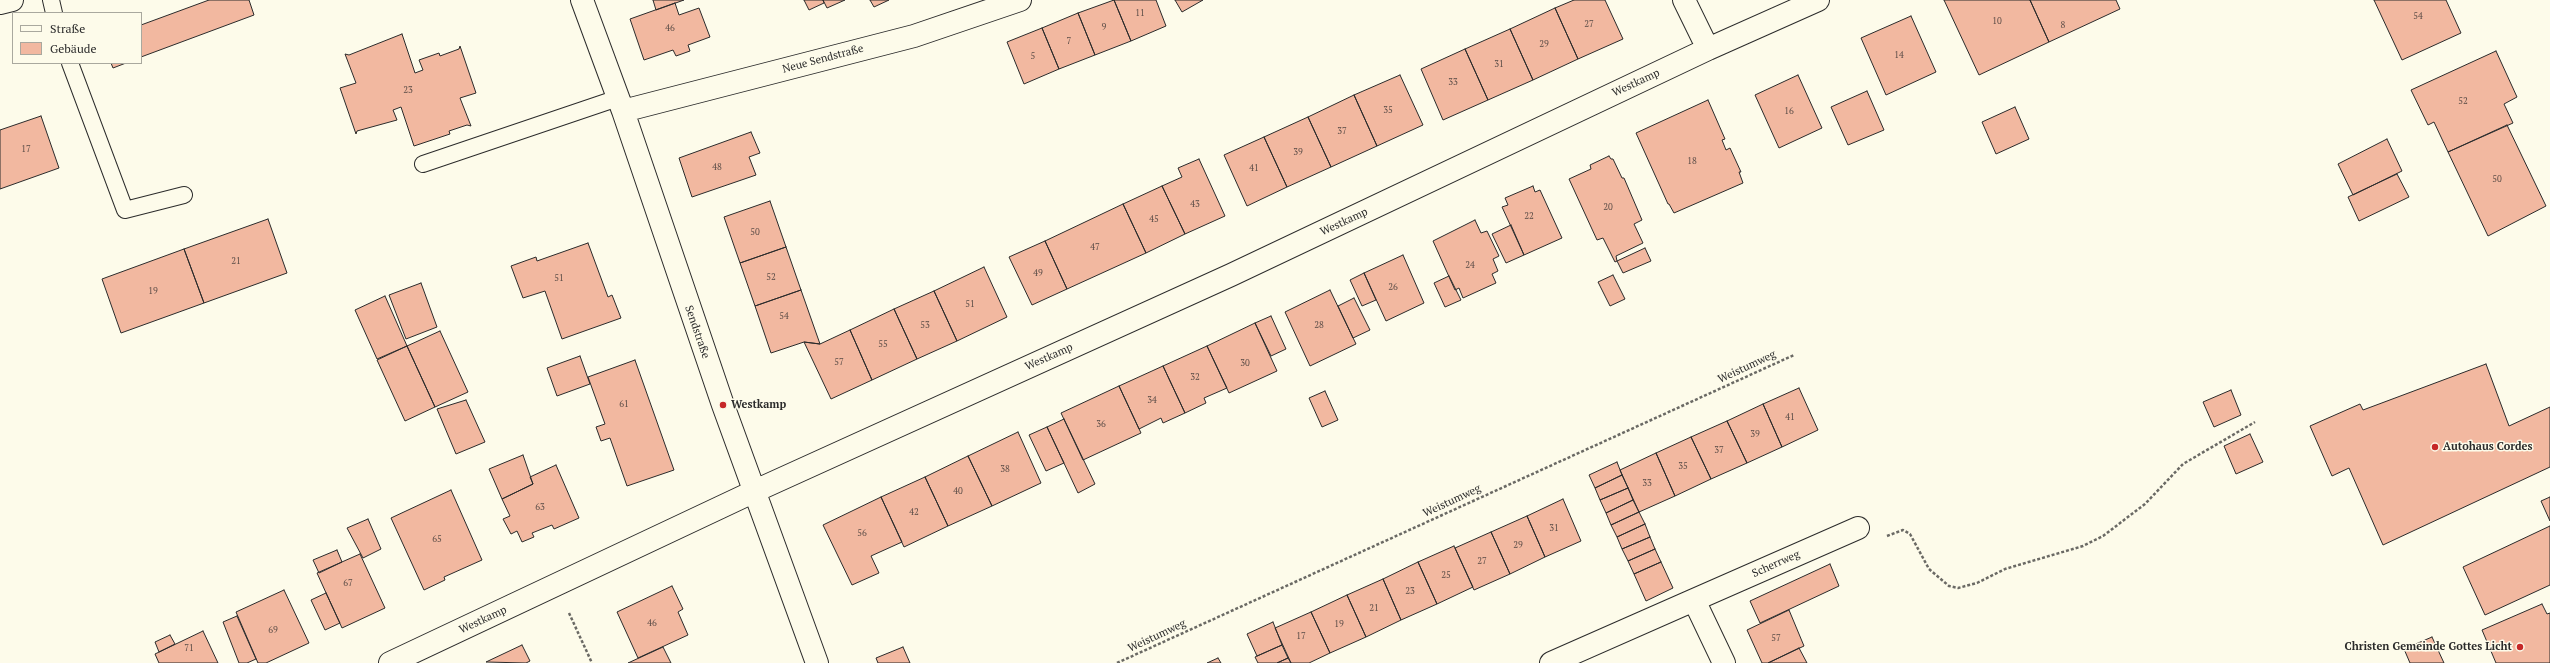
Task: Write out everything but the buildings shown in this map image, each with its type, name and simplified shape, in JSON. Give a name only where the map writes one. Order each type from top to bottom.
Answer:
[{"type":"street","points":[[0,3],[12,0]]},
{"type":"street","name":"Sendstraße","points":[[582,0],[620,105],[722,405],[755,491],[817,663]]},
{"type":"street","name":"Neue Sendstraße","points":[[620,105],[914,36],[1020,0]]},
{"type":"street","points":[[1684,0],[1708,49]]},
{"type":"street","name":"Westkamp","points":[[390,663],[755,491],[1231,275],[1708,49],[1818,0]]},
{"type":"street","name":"Scherrweg","points":[[1552,663],[1858,528]]},
{"type":"street","points":[[1694,600],[1724,663]]},
{"type":"lane","points":[[51,0],[54,12]]},
{"type":"lane","points":[[70,64],[125,210],[184,195]]},
{"type":"lane","points":[[423,164],[620,105]]},
{"type":"path","name":"Weistumweg","points":[[1117,663],[1794,354]]},
{"type":"path","points":[[1858,528],[1880,538],[1903,530],[1910,534],[1929,570],[1941,581],[1958,588],[1977,582],[2005,569],[2083,546],[2103,536],[2146,504],[2184,464],[2255,422]]},
{"type":"path","points":[[556,586],[592,663]]},
{"type":"place","name":"Westkamp","points":[[723,405]]},
{"type":"place","name":"Autohaus Cordes","points":[[2435,447]]},
{"type":"place","name":"Christen Gemeinde Gottes Licht","points":[[2520,647]]}]
